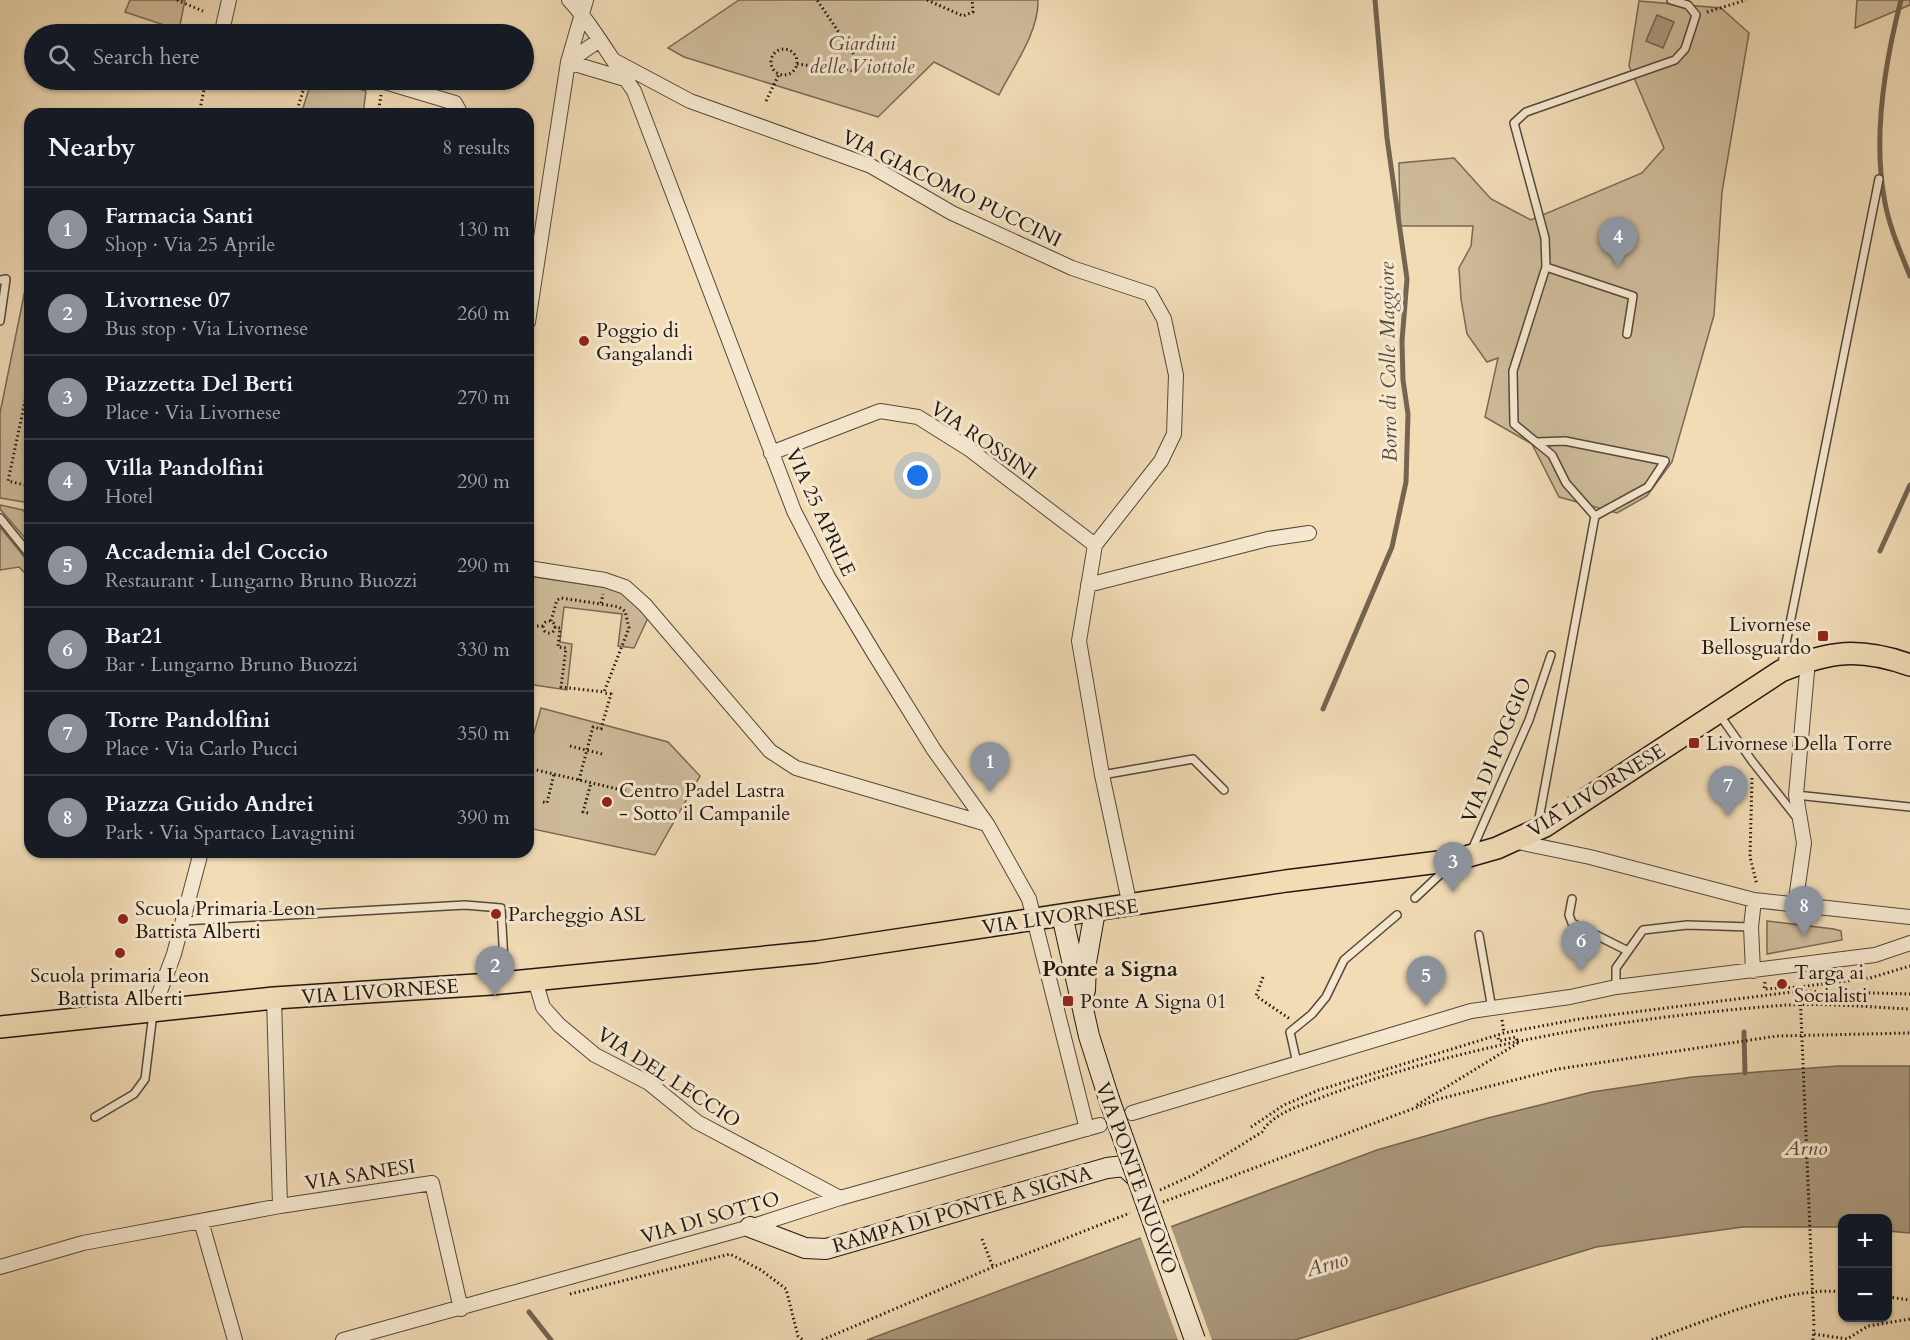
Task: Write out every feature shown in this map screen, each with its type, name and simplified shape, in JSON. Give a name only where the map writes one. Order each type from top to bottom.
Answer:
[{"type":"main road","name":"VIA LIVORNESE","points":[[0,1027],[274,998],[505,983],[817,952],[1286,881],[1462,858],[1513,841],[1537,830],[1781,671],[1808,660],[1843,651],[1870,653],[1910,664]]},
{"type":"main road","name":"VIA PONTE NUOVO","points":[[1084,1014],[1086,962],[1095,911]]},
{"type":"main road","name":"VIA PONTE NUOVO","points":[[1062,915],[1084,1014],[1109,1099],[1195,1340]]},
{"type":"main road","name":"RAMPA DI PONTE A SIGNA","points":[[750,1227],[805,1248],[826,1249],[1107,1167],[1124,1166],[1137,1178]]},
{"type":"street","points":[[228,24],[229,0]]},
{"type":"street","name":"VIA 25 APRILE","points":[[569,0],[584,7],[598,41],[634,91],[703,267],[794,511],[834,587],[934,750],[987,825],[1029,900],[1093,1127]]},
{"type":"street","points":[[534,249],[568,62],[584,7]]},
{"type":"street","points":[[568,62],[598,41]]},
{"type":"street","name":"VIA GIACOMO PUCCINI","points":[[609,58],[690,101],[871,166],[952,213],[1072,268],[1150,294],[1164,320],[1176,375],[1174,434],[1161,461],[1095,544],[1079,641],[1102,775],[1130,906]]},
{"type":"street","points":[[568,62],[625,79]]},
{"type":"street","points":[[634,91],[669,88]]},
{"type":"street","points":[[410,90],[455,104],[457,108]]},
{"type":"street","name":"VIA ROSSINI","points":[[771,453],[880,411],[918,417],[969,449],[1095,544]]},
{"type":"street","points":[[1088,585],[1268,539],[1309,533]]},
{"type":"street","points":[[534,569],[605,580],[625,587],[645,604],[770,751],[796,768],[987,825]]},
{"type":"street","points":[[1795,906],[1804,843],[1796,795],[1808,660]]},
{"type":"street","points":[[1513,841],[1590,856],[1758,900],[1795,906],[1910,917]]},
{"type":"street","points":[[153,1010],[174,954],[199,858]]},
{"type":"street","points":[[1753,971],[1751,927],[1758,900]]},
{"type":"street","points":[[1132,1113],[1471,1011],[1570,997],[1616,987],[1875,955],[1910,943]]},
{"type":"street","name":"VIA DEL LECCIO","points":[[535,980],[543,1007],[559,1025],[595,1055],[649,1083],[706,1127],[840,1198]]},
{"type":"street","points":[[274,998],[280,1206]]},
{"type":"street","name":"VIA DI SOTTO","points":[[343,1340],[462,1309],[750,1227],[840,1198],[1093,1127]]},
{"type":"street","name":"VIA SANESI","points":[[0,1267],[83,1243],[280,1206],[432,1183],[462,1309]]},
{"type":"street","points":[[201,1221],[235,1340]]},
{"type":"lane","points":[[1596,516],[1566,483],[1552,455],[1514,424],[1513,371],[1545,267],[1545,238],[1514,123],[1526,112],[1675,60],[1685,49],[1696,15],[1688,5],[1671,0]]},
{"type":"lane","points":[[1781,671],[1782,655],[1879,179]]},
{"type":"lane","points":[[1545,267],[1633,296],[1626,334]]},
{"type":"lane","points":[[0,280],[6,279],[0,321]]},
{"type":"lane","points":[[1536,442],[1565,441],[1665,461],[1648,488],[1596,516]]},
{"type":"lane","points":[[1537,830],[1596,516]]},
{"type":"lane","points":[[0,518],[24,548]]},
{"type":"lane","name":"VIA DI POGGIO","points":[[1462,858],[1529,720],[1551,655]]},
{"type":"lane","points":[[1718,712],[1752,761],[1802,824]]},
{"type":"lane","points":[[1102,775],[1193,759],[1224,790]]},
{"type":"lane","points":[[1796,795],[1910,807]]},
{"type":"lane","points":[[1415,898],[1462,858]]},
{"type":"lane","points":[[1572,899],[1569,915],[1572,923],[1626,950]]},
{"type":"lane","points":[[183,921],[465,905],[501,908],[505,983]]},
{"type":"lane","points":[[1297,1063],[1290,1032],[1326,997],[1344,960],[1397,915]]},
{"type":"lane","points":[[1616,987],[1616,968],[1626,950],[1643,930],[1687,925],[1751,927]]},
{"type":"lane","points":[[1479,935],[1491,1009]]},
{"type":"lane","points":[[95,1117],[134,1094],[145,1078],[153,1010]]},
{"type":"path","points":[[177,0],[203,11]]},
{"type":"path","points":[[797,64],[853,71],[858,66],[855,56],[817,0]]},
{"type":"path","points":[[927,0],[963,16],[973,12],[972,0]]},
{"type":"path","points":[[1696,15],[1746,0]]},
{"type":"path","points":[[788,49],[796,56],[796,69],[779,74],[772,67],[770,57],[776,50],[788,49]]},
{"type":"path","points":[[774,85],[779,74]]},
{"type":"path","points":[[766,101],[779,74]]},
{"type":"path","points":[[200,108],[204,90]]},
{"type":"path","points":[[298,108],[303,90]]},
{"type":"path","points":[[24,405],[8,481],[24,485]]},
{"type":"path","points":[[601,604],[605,580]]},
{"type":"path","points":[[579,780],[593,727],[601,729],[611,694],[561,687],[566,648],[558,647],[560,628],[555,627],[551,621],[553,606],[561,598],[619,607],[625,611],[629,628],[604,692]]},
{"type":"path","points":[[543,626],[545,621],[551,621]]},
{"type":"path","points":[[534,626],[543,626]]},
{"type":"path","points":[[543,626],[548,633],[555,627]]},
{"type":"path","points":[[570,746],[602,754]]},
{"type":"path","points":[[1752,761],[1750,857],[1758,900]]},
{"type":"path","points":[[534,769],[626,791]]},
{"type":"path","points":[[543,802],[547,803],[554,774]]},
{"type":"path","points":[[588,813],[583,812],[591,783]]},
{"type":"path","points":[[1251,1127],[1284,1105],[1319,1090],[1497,1035],[1579,1019],[1870,978],[1910,966]]},
{"type":"path","points":[[1263,977],[1256,996],[1299,1025]]},
{"type":"path","points":[[1764,989],[1910,994]]},
{"type":"path","points":[[1800,989],[1813,1340]]},
{"type":"path","points":[[1159,1190],[1218,1160],[1262,1132],[1266,1125],[1300,1106],[1355,1085],[1438,1061],[1569,1032],[1659,1018],[1777,1006],[1910,1009]]},
{"type":"path","points":[[1152,1206],[1438,1099],[1558,1069],[1777,1036],[1910,1033]]},
{"type":"path","points":[[1497,1035],[1499,1041],[1516,1037],[1518,1043]]},
{"type":"path","points":[[1409,1110],[1518,1043]]},
{"type":"path","points":[[1127,1204],[1130,1214]]},
{"type":"path","points":[[822,1340],[993,1267],[1141,1210]]},
{"type":"path","points":[[982,1239],[993,1267]]},
{"type":"path","points":[[565,1296],[730,1254],[761,1270],[786,1289],[798,1336],[803,1340]]},
{"type":"path","points":[[1652,1340],[1798,1293],[1824,1290],[1838,1292]]},
{"type":"path","points":[[1892,1298],[1910,1300]]},
{"type":"path","points":[[1814,1334],[1847,1339],[1868,1326],[1910,1318]]},
{"type":"green space","points":[[130,0],[185,0],[180,24],[161,24],[125,12]]},
{"type":"green space","name":"Giardini delle Viottole","points":[[739,0],[1038,0],[1030,37],[999,95],[934,62],[878,117],[684,57],[668,48]]},
{"type":"green space","points":[[1857,0],[1910,0],[1910,5],[1855,28]]},
{"type":"green space","points":[[1639,1],[1721,8],[1749,33],[1722,192],[1714,315],[1672,462],[1647,496],[1617,513],[1559,497],[1532,444],[1485,417],[1498,358],[1487,362],[1467,334],[1459,268],[1471,246],[1473,226],[1400,226],[1399,163],[1454,158],[1491,199],[1531,220],[1642,173],[1664,148],[1629,66]]},
{"type":"green space","points":[[309,90],[366,91],[364,108],[303,108]]},
{"type":"green space","points":[[24,295],[24,502],[0,498],[0,413]]},
{"type":"green space","points":[[0,505],[23,510],[24,537],[0,509]]},
{"type":"green space","points":[[0,527],[24,557],[24,572],[19,567],[0,570]]},
{"type":"green space","points":[[534,577],[610,588],[624,593],[648,618],[634,648],[618,646],[622,614],[564,607],[560,642],[572,644],[567,690],[534,685]]},
{"type":"green space","name":"Centro Padel Lastra - Sotto il Campanile","points":[[541,708],[668,742],[700,776],[655,855],[534,829],[534,733]]},
{"type":"green space","points":[[1767,921],[1834,929],[1841,931],[1842,940],[1767,954]]},
{"type":"water","points":[[1657,15],[1674,22],[1663,48],[1646,41]]},
{"type":"water","name":"Arno","points":[[1838,1066],[1910,1066],[1910,1233],[1892,1231],[1892,1214],[1838,1214],[1838,1227],[1743,1227],[1596,1247],[1295,1340],[867,1340],[1377,1150],[1488,1118],[1592,1092],[1692,1077]]},
{"type":"pier","points":[[1170,1224],[1212,1340],[1178,1340],[1140,1235]]},
{"type":"waterway","name":"Borro di Colle Maggiore","points":[[1323,709],[1392,547],[1406,482],[1408,414],[1403,380],[1402,341],[1407,279],[1387,138],[1375,0]]},
{"type":"waterway","points":[[1901,0],[1882,98],[1880,148],[1881,173],[1888,217],[1910,276]]},
{"type":"waterway","points":[[1880,551],[1910,485]]},
{"type":"waterway","points":[[1744,1032],[1745,1073]]},
{"type":"waterway","points":[[529,1312],[551,1340]]},
{"type":"place","name":"Villa Pandolfini","points":[[1618,267]]},
{"type":"place","name":"Poggio di Gangalandi","points":[[584,341]]},
{"type":"place","name":"Livornese Bellosguardo","points":[[1823,636]]},
{"type":"place","name":"Livornese Della Torre","points":[[1694,743]]},
{"type":"place","name":"Farmacia Santi","points":[[990,792]]},
{"type":"place","name":"Centro Padel Lastra - Sotto il Campanile","points":[[607,802]]},
{"type":"place","name":"Torre Pandolfini","points":[[1728,816]]},
{"type":"place","name":"Piazzetta Del Berti","points":[[1453,892]]},
{"type":"place","name":"Parcheggio ASL","points":[[496,914]]},
{"type":"place","name":"Scuola Primaria Leon Battista Alberti","points":[[123,919]]},
{"type":"place","name":"Piazza Guido Andrei","points":[[1804,936]]},
{"type":"place","name":"Scuola primaria Leon Battista Alberti","points":[[120,953]]},
{"type":"place","name":"Bar21","points":[[1581,971]]},
{"type":"place","name":"Targa ai Socialisti","points":[[1782,984]]},
{"type":"place","name":"Livornese 07","points":[[495,996]]},
{"type":"place","name":"Ponte A Signa 01","points":[[1068,1001]]},
{"type":"place","name":"Accademia del Coccio","points":[[1426,1006]]},
{"type":"district","name":"Ponte a Signa","points":[[1110,968]]}]
